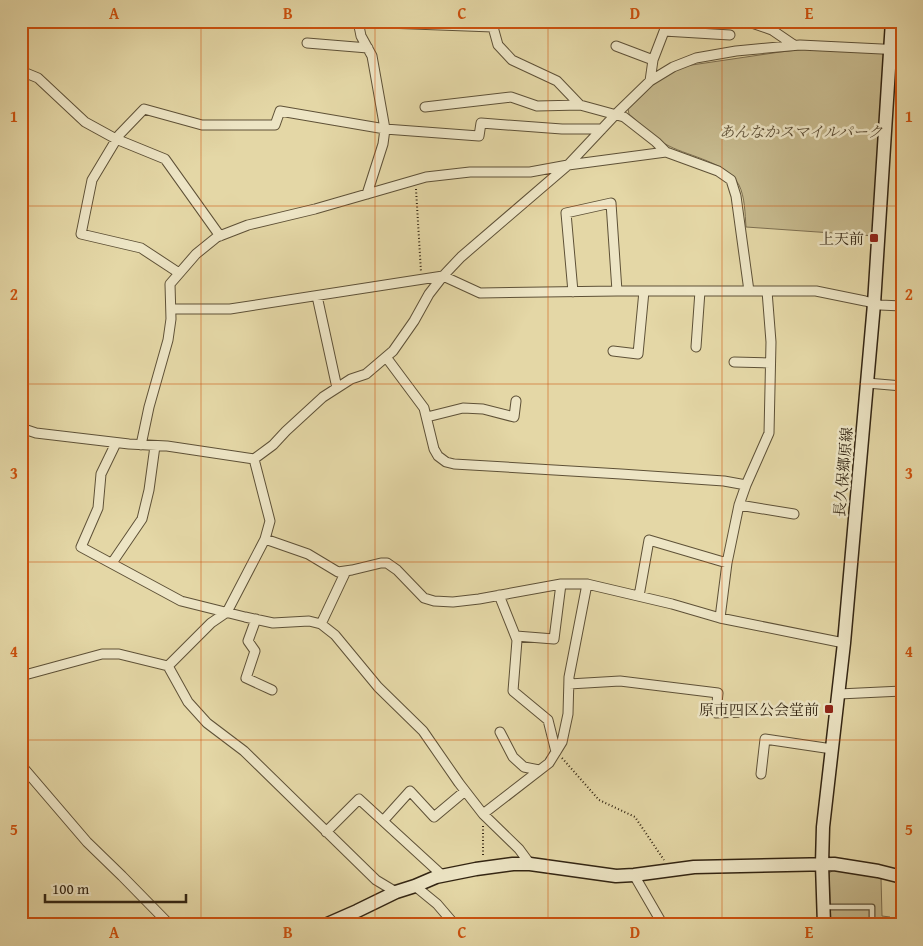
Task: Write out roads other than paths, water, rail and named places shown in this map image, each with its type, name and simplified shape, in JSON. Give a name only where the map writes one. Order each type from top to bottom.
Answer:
[{"type":"main road","name":"長久保郷原線","points":[[824,925],[823,827],[844,643],[896,49],[892,21]]},
{"type":"main road","points":[[324,925],[396,892],[436,877],[513,864],[530,864],[616,876],[694,866],[834,864],[902,876]]},
{"type":"street","points":[[650,81],[653,60],[668,21]]},
{"type":"street","points":[[746,21],[772,30],[794,45]]},
{"type":"street","points":[[367,194],[383,144],[384,129],[372,56],[361,36],[359,22],[493,24],[498,45],[512,60],[557,81],[580,105]]},
{"type":"street","points":[[664,30],[730,35]]},
{"type":"street","points":[[307,43],[368,48]]},
{"type":"street","points":[[21,428],[36,433],[254,459],[273,445],[323,397],[351,379],[366,374],[386,357],[414,321],[429,294],[461,257],[568,165],[650,81],[673,67],[696,58],[736,51],[794,45],[896,49]]},
{"type":"street","points":[[616,46],[653,60]]},
{"type":"street","points":[[21,71],[38,78],[85,122],[116,139],[165,159],[220,236]]},
{"type":"street","points":[[425,107],[511,96],[537,106],[580,105],[624,117],[666,152],[718,171],[731,180],[736,196],[749,291]]},
{"type":"street","points":[[179,273],[141,248],[81,234],[92,180],[116,139],[144,110],[202,125],[275,125],[280,111],[384,129],[479,136],[481,123],[562,129],[602,129]]},
{"type":"street","points":[[141,445],[149,407],[168,340],[171,309],[170,284],[196,254],[217,237],[248,225],[426,177],[470,172],[530,172],[666,152]]},
{"type":"street","points":[[573,292],[566,213],[611,202],[617,291]]},
{"type":"street","points":[[171,309],[230,309],[443,276],[480,292],[816,292],[880,305],[902,306]]},
{"type":"street","points":[[613,351],[638,354],[644,291]]},
{"type":"street","points":[[696,347],[700,291]]},
{"type":"street","points":[[720,618],[727,563],[739,505],[769,433],[771,342],[767,291]]},
{"type":"street","points":[[317,296],[337,388]]},
{"type":"street","points":[[386,357],[424,408],[434,449],[438,456],[446,462],[724,481],[746,485]]},
{"type":"street","points":[[734,362],[770,363]]},
{"type":"street","points":[[867,383],[902,386]]},
{"type":"street","points":[[427,417],[463,408],[483,409],[514,417],[516,401]]},
{"type":"street","points":[[116,442],[101,474],[98,508],[81,547],[181,601],[273,623],[309,620],[321,624],[335,635],[378,687],[423,731],[483,814],[519,849],[530,864]]},
{"type":"street","points":[[112,563],[142,519],[149,490],[155,446]]},
{"type":"street","points":[[168,666],[211,623],[227,612],[264,540],[270,521],[254,459]]},
{"type":"street","points":[[739,505],[794,514]]},
{"type":"street","points":[[264,540],[308,554],[338,572],[381,563],[387,564],[397,570],[424,598],[434,601],[453,602],[561,584],[587,584],[672,604],[720,618],[844,643]]},
{"type":"street","points":[[639,596],[649,540],[727,563]]},
{"type":"street","points":[[321,624],[346,571]]},
{"type":"street","points":[[516,636],[554,639],[561,584]]},
{"type":"street","points":[[483,814],[549,763],[562,742],[568,714],[569,677],[587,584]]},
{"type":"street","points":[[499,595],[517,640],[513,691],[548,720],[556,752]]},
{"type":"street","points":[[256,619],[248,641],[255,651],[246,678],[272,690]]},
{"type":"street","points":[[21,676],[102,654],[119,654],[168,666],[188,702],[207,723],[244,751],[376,880],[396,892]]},
{"type":"street","points":[[569,684],[620,682],[718,693],[716,713],[746,712]]},
{"type":"street","points":[[839,694],[902,691]]},
{"type":"street","points":[[500,732],[513,757],[524,767],[539,770]]},
{"type":"street","points":[[761,774],[765,739],[832,749]]},
{"type":"street","points":[[21,765],[87,842],[170,925]]},
{"type":"street","points":[[383,822],[410,791],[434,817],[465,791]]},
{"type":"street","points":[[326,832],[359,799],[442,876]]},
{"type":"street","points":[[634,875],[663,925]]},
{"type":"street","points":[[415,886],[437,904],[455,925]]},
{"type":"lane","points":[[823,906],[872,907],[872,925]]},
{"type":"place","name":"上天前","points":[[874,238]]},
{"type":"place","name":"原市四区公会堂前","points":[[829,709]]},
{"type":"park label","name":"あんなかスマイルパーク","points":[[801,131]]}]
